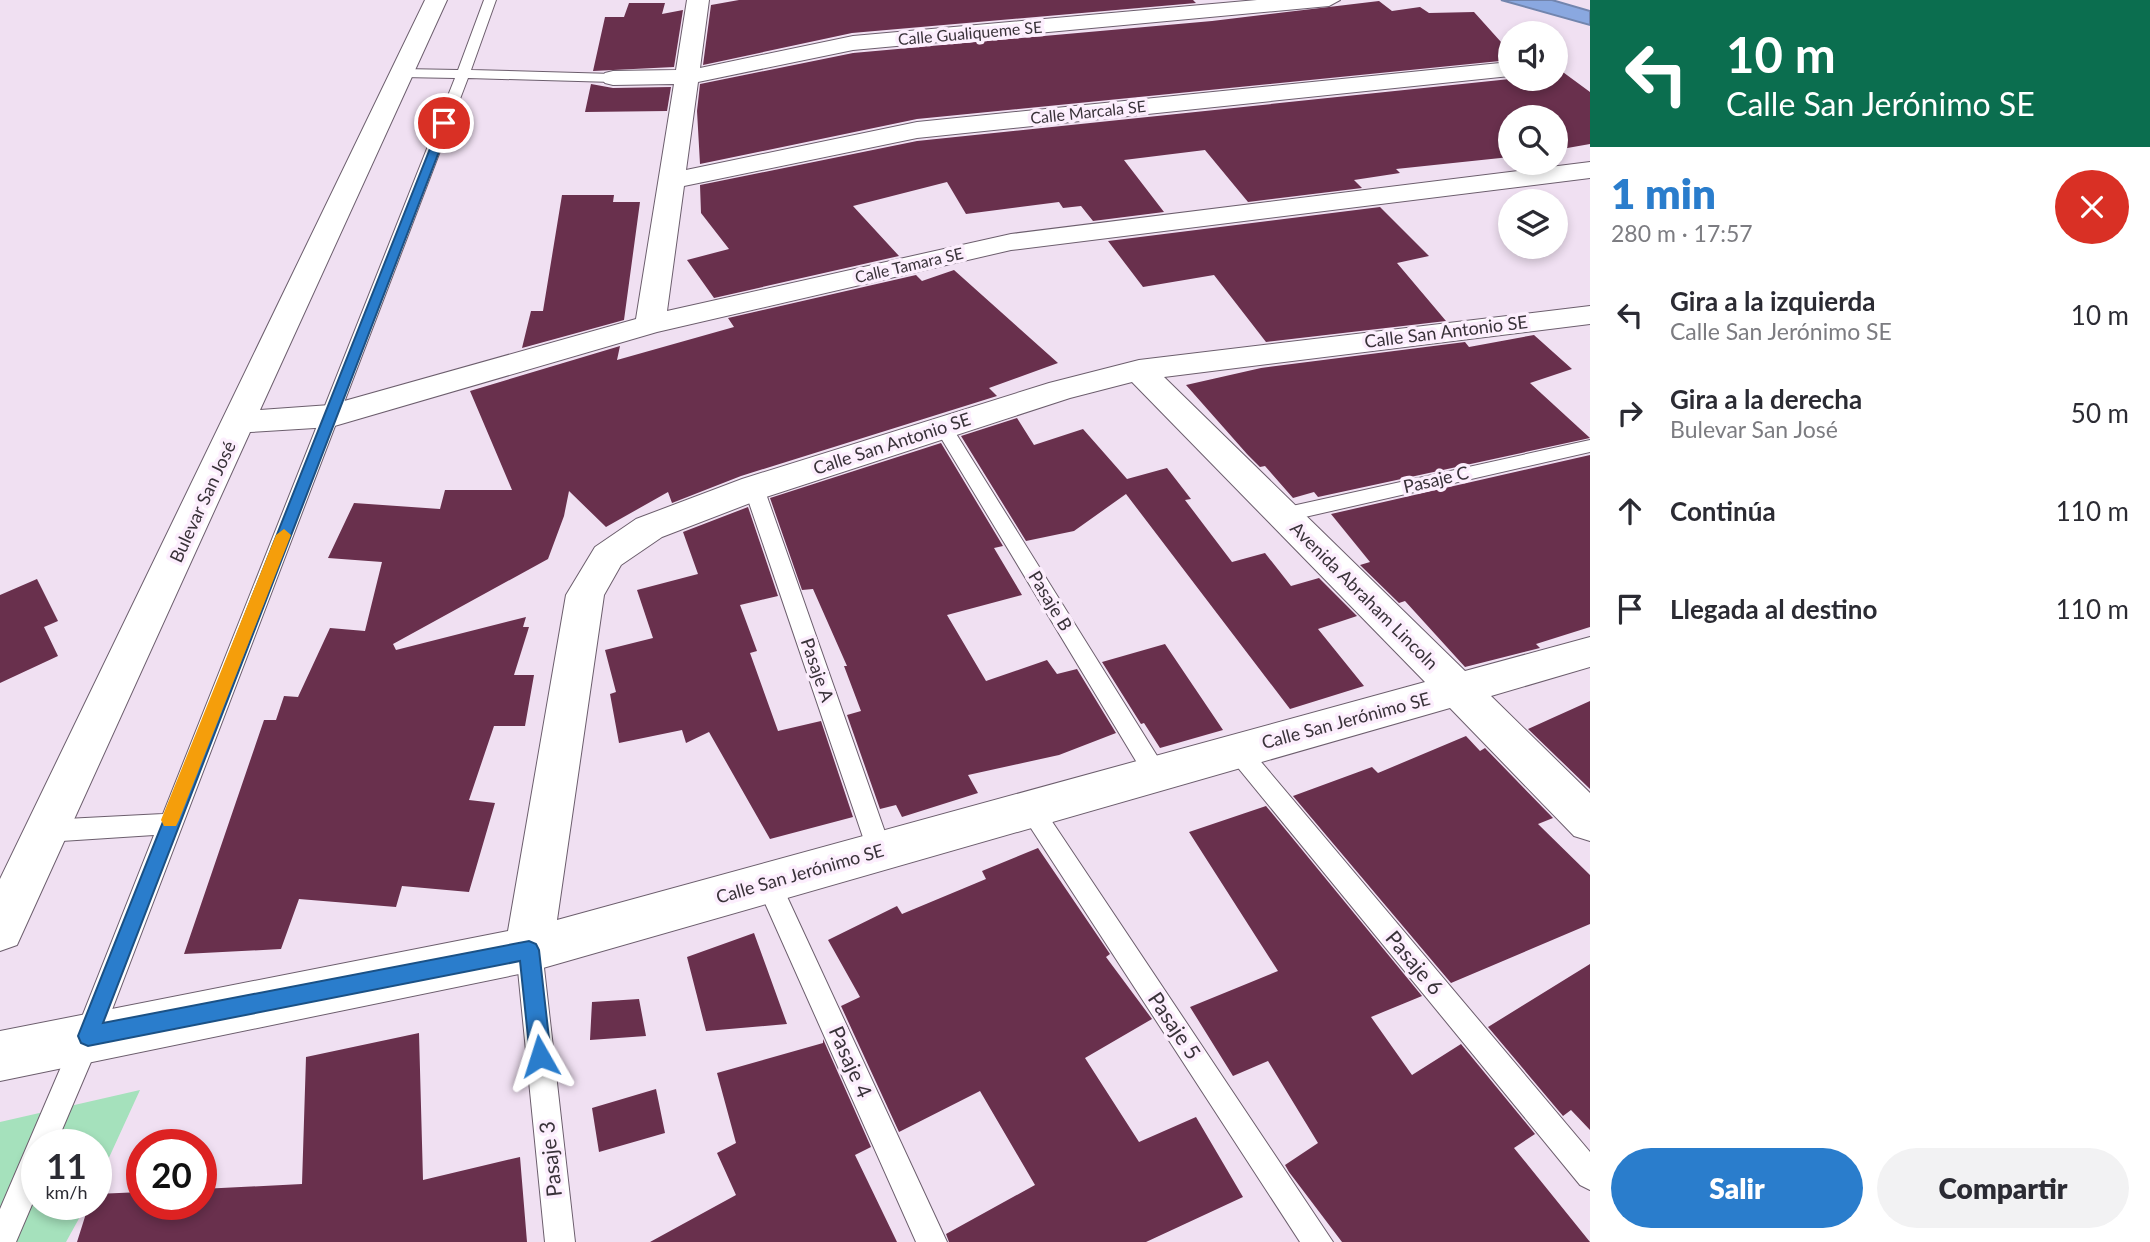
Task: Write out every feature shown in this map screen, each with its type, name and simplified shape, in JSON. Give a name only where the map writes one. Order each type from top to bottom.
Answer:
[{"type":"street","name":"Bulevar San José","points":[[0,929],[436,0]]},
{"type":"street","points":[[650,324],[698,0]]},
{"type":"street","name":"Calle Gualiqueme SE","points":[[613,78],[688,77],[853,43],[1329,0]]},
{"type":"street","name":"Calle Marcala SE","points":[[670,181],[917,130],[1498,70]]},
{"type":"street","name":"Calle Tamara SE","points":[[240,422],[331,416],[650,324],[1011,242],[1590,170]]},
{"type":"street","name":"Calle San Antonio SE","points":[[529,950],[584,595],[608,556],[649,528],[754,488],[1060,390],[1139,370],[1590,314]]},
{"type":"street","name":"Avenida Abraham Lincoln","points":[[1139,370],[1590,822]]},
{"type":"street","name":"Calle San Jerónimo SE","points":[[0,1056],[88,1036],[529,950],[1590,652]]},
{"type":"lane","points":[[48,1129],[88,1036],[331,416],[490,0]]},
{"type":"lane","points":[[402,73],[613,78]]},
{"type":"lane","name":"Pasaje B","points":[[944,428],[1156,774]]},
{"type":"lane","name":"Pasaje C","points":[[1283,515],[1590,446]]},
{"type":"lane","name":"Pasaje A","points":[[754,488],[880,852]]},
{"type":"lane","name":"Pasaje 6","points":[[1238,751],[1590,1175]]},
{"type":"lane","name":"Pasaje 5","points":[[1031,809],[1318,1242]]},
{"type":"lane","points":[[46,831],[169,824]]},
{"type":"lane","name":"Pasaje 4","points":[[768,883],[932,1242]]},
{"type":"lane","name":"Pasaje 3","points":[[529,950],[561,1242]]},
{"type":"lane","points":[[8,1237],[21,1201]]},
{"type":"green space","points":[[140,1090],[112,1151],[112,1129],[21,1129],[21,1220],[78,1220],[66,1242],[0,1242],[0,1122]]},
{"type":"water","points":[[1501,0],[1552,0],[1590,11],[1590,25]]},
{"type":"building","points":[[739,0],[1193,0],[1196,3],[852,33],[703,65],[711,5]]},
{"type":"building","points":[[1379,1],[1392,11],[1420,7],[1429,13],[1474,12],[1498,39],[1498,61],[917,119],[700,164],[697,111],[700,84],[853,53],[1212,21]]},
{"type":"building","points":[[629,3],[665,3],[662,14],[683,10],[674,67],[593,71],[605,17],[624,17]]},
{"type":"building","points":[[1568,76],[1590,92],[1590,144],[1568,148],[1568,105],[1498,105],[1498,158],[1396,169],[1400,173],[1354,180],[1362,188],[1248,202],[1205,150],[1124,160],[1164,212],[1093,221],[1081,206],[1063,208],[1059,202],[966,214],[947,182],[853,206],[899,256],[714,298],[687,260],[729,249],[701,213],[700,185],[917,141],[1498,80],[1498,91],[1568,91]]},
{"type":"building","points":[[591,84],[613,88],[671,87],[667,111],[585,112]]},
{"type":"building","points":[[562,195],[614,195],[613,202],[640,202],[624,320],[522,348],[531,311],[543,311]]},
{"type":"building","points":[[1380,207],[1429,256],[1397,263],[1446,321],[1266,342],[1214,275],[1143,287],[1108,241]]},
{"type":"building","points":[[954,270],[1058,363],[989,388],[997,396],[741,476],[672,503],[668,492],[606,527],[569,491],[564,516],[548,559],[393,644],[396,650],[526,617],[523,627],[529,627],[514,675],[534,675],[525,726],[494,726],[469,800],[495,803],[469,892],[402,886],[396,907],[299,899],[281,949],[184,954],[264,720],[276,720],[284,696],[298,697],[330,628],[365,631],[382,562],[328,558],[354,503],[440,509],[445,490],[512,490],[470,391],[620,346],[617,360],[734,327],[728,318],[916,275],[922,281]]},
{"type":"building","points":[[1534,335],[1572,369],[1530,383],[1590,438],[1318,497],[1314,492],[1293,498],[1265,466],[1260,467],[1247,454],[1186,385],[1261,368],[1465,342],[1469,347]]},
{"type":"building","points":[[1017,418],[1034,445],[1083,429],[1127,479],[1167,468],[1191,499],[1185,500],[1232,562],[1265,553],[1291,586],[1319,578],[1357,616],[1318,629],[1364,686],[1290,709],[1126,494],[1074,531],[1026,541],[961,436]]},
{"type":"building","points":[[941,443],[1003,546],[994,548],[1022,595],[947,615],[986,681],[1047,660],[1057,674],[1077,669],[1116,733],[1059,755],[968,775],[978,793],[902,817],[896,805],[880,809],[847,715],[861,711],[844,666],[847,666],[813,589],[802,590],[770,498]]},
{"type":"building","points":[[1590,455],[1590,627],[1536,644],[1540,648],[1465,667],[1405,601],[1399,603],[1360,565],[1370,562],[1331,514]]},
{"type":"building","points":[[748,507],[778,596],[740,605],[757,651],[750,653],[778,731],[821,721],[853,817],[770,839],[709,732],[686,743],[682,730],[619,743],[610,694],[616,692],[605,650],[653,638],[637,590],[698,574],[683,532]]},
{"type":"building","points":[[37,579],[58,621],[44,627],[58,656],[0,683],[0,595]]},
{"type":"building","points":[[1165,644],[1223,730],[1160,748],[1144,723],[1141,724],[1102,662]]},
{"type":"building","points":[[1590,701],[1590,789],[1528,729]]},
{"type":"building","points":[[1466,736],[1480,751],[1485,748],[1553,818],[1538,824],[1590,875],[1590,924],[1451,983],[1293,796],[1372,767],[1378,773]]},
{"type":"building","points":[[1266,806],[1422,996],[1371,1017],[1412,1075],[1461,1044],[1535,1134],[1514,1148],[1590,1242],[1342,1242],[1289,1172],[1285,1165],[1318,1143],[1268,1061],[1233,1076],[1190,1007],[1278,971],[1189,832]]},
{"type":"building","points":[[1038,848],[1110,954],[1106,957],[1152,1019],[1085,1058],[1139,1142],[1196,1117],[1243,1197],[1146,1242],[949,1242],[946,1234],[1035,1185],[980,1091],[899,1132],[841,1006],[860,997],[828,940],[897,906],[902,914],[986,879],[982,871]]},
{"type":"building","points":[[754,933],[787,1024],[706,1031],[687,957]]},
{"type":"building","points":[[1590,964],[1590,1130],[1571,1110],[1563,1116],[1488,1027]]},
{"type":"building","points":[[639,999],[646,1036],[590,1040],[592,1002]]},
{"type":"building","points":[[419,1033],[423,1180],[520,1157],[527,1242],[77,1242],[84,1220],[112,1220],[112,1193],[126,1193],[126,1220],[217,1220],[217,1188],[302,1184],[306,1057]]},
{"type":"building","points":[[823,1039],[871,1147],[855,1155],[897,1242],[650,1242],[736,1195],[717,1153],[736,1143],[717,1073],[823,1043]]},
{"type":"building","points":[[656,1089],[665,1133],[599,1152],[592,1108]]},
{"type":"slow traffic","points":[[170,820],[284,535]]},
{"type":"route","points":[[444,123],[88,1036],[529,950],[540,1056]]}]
